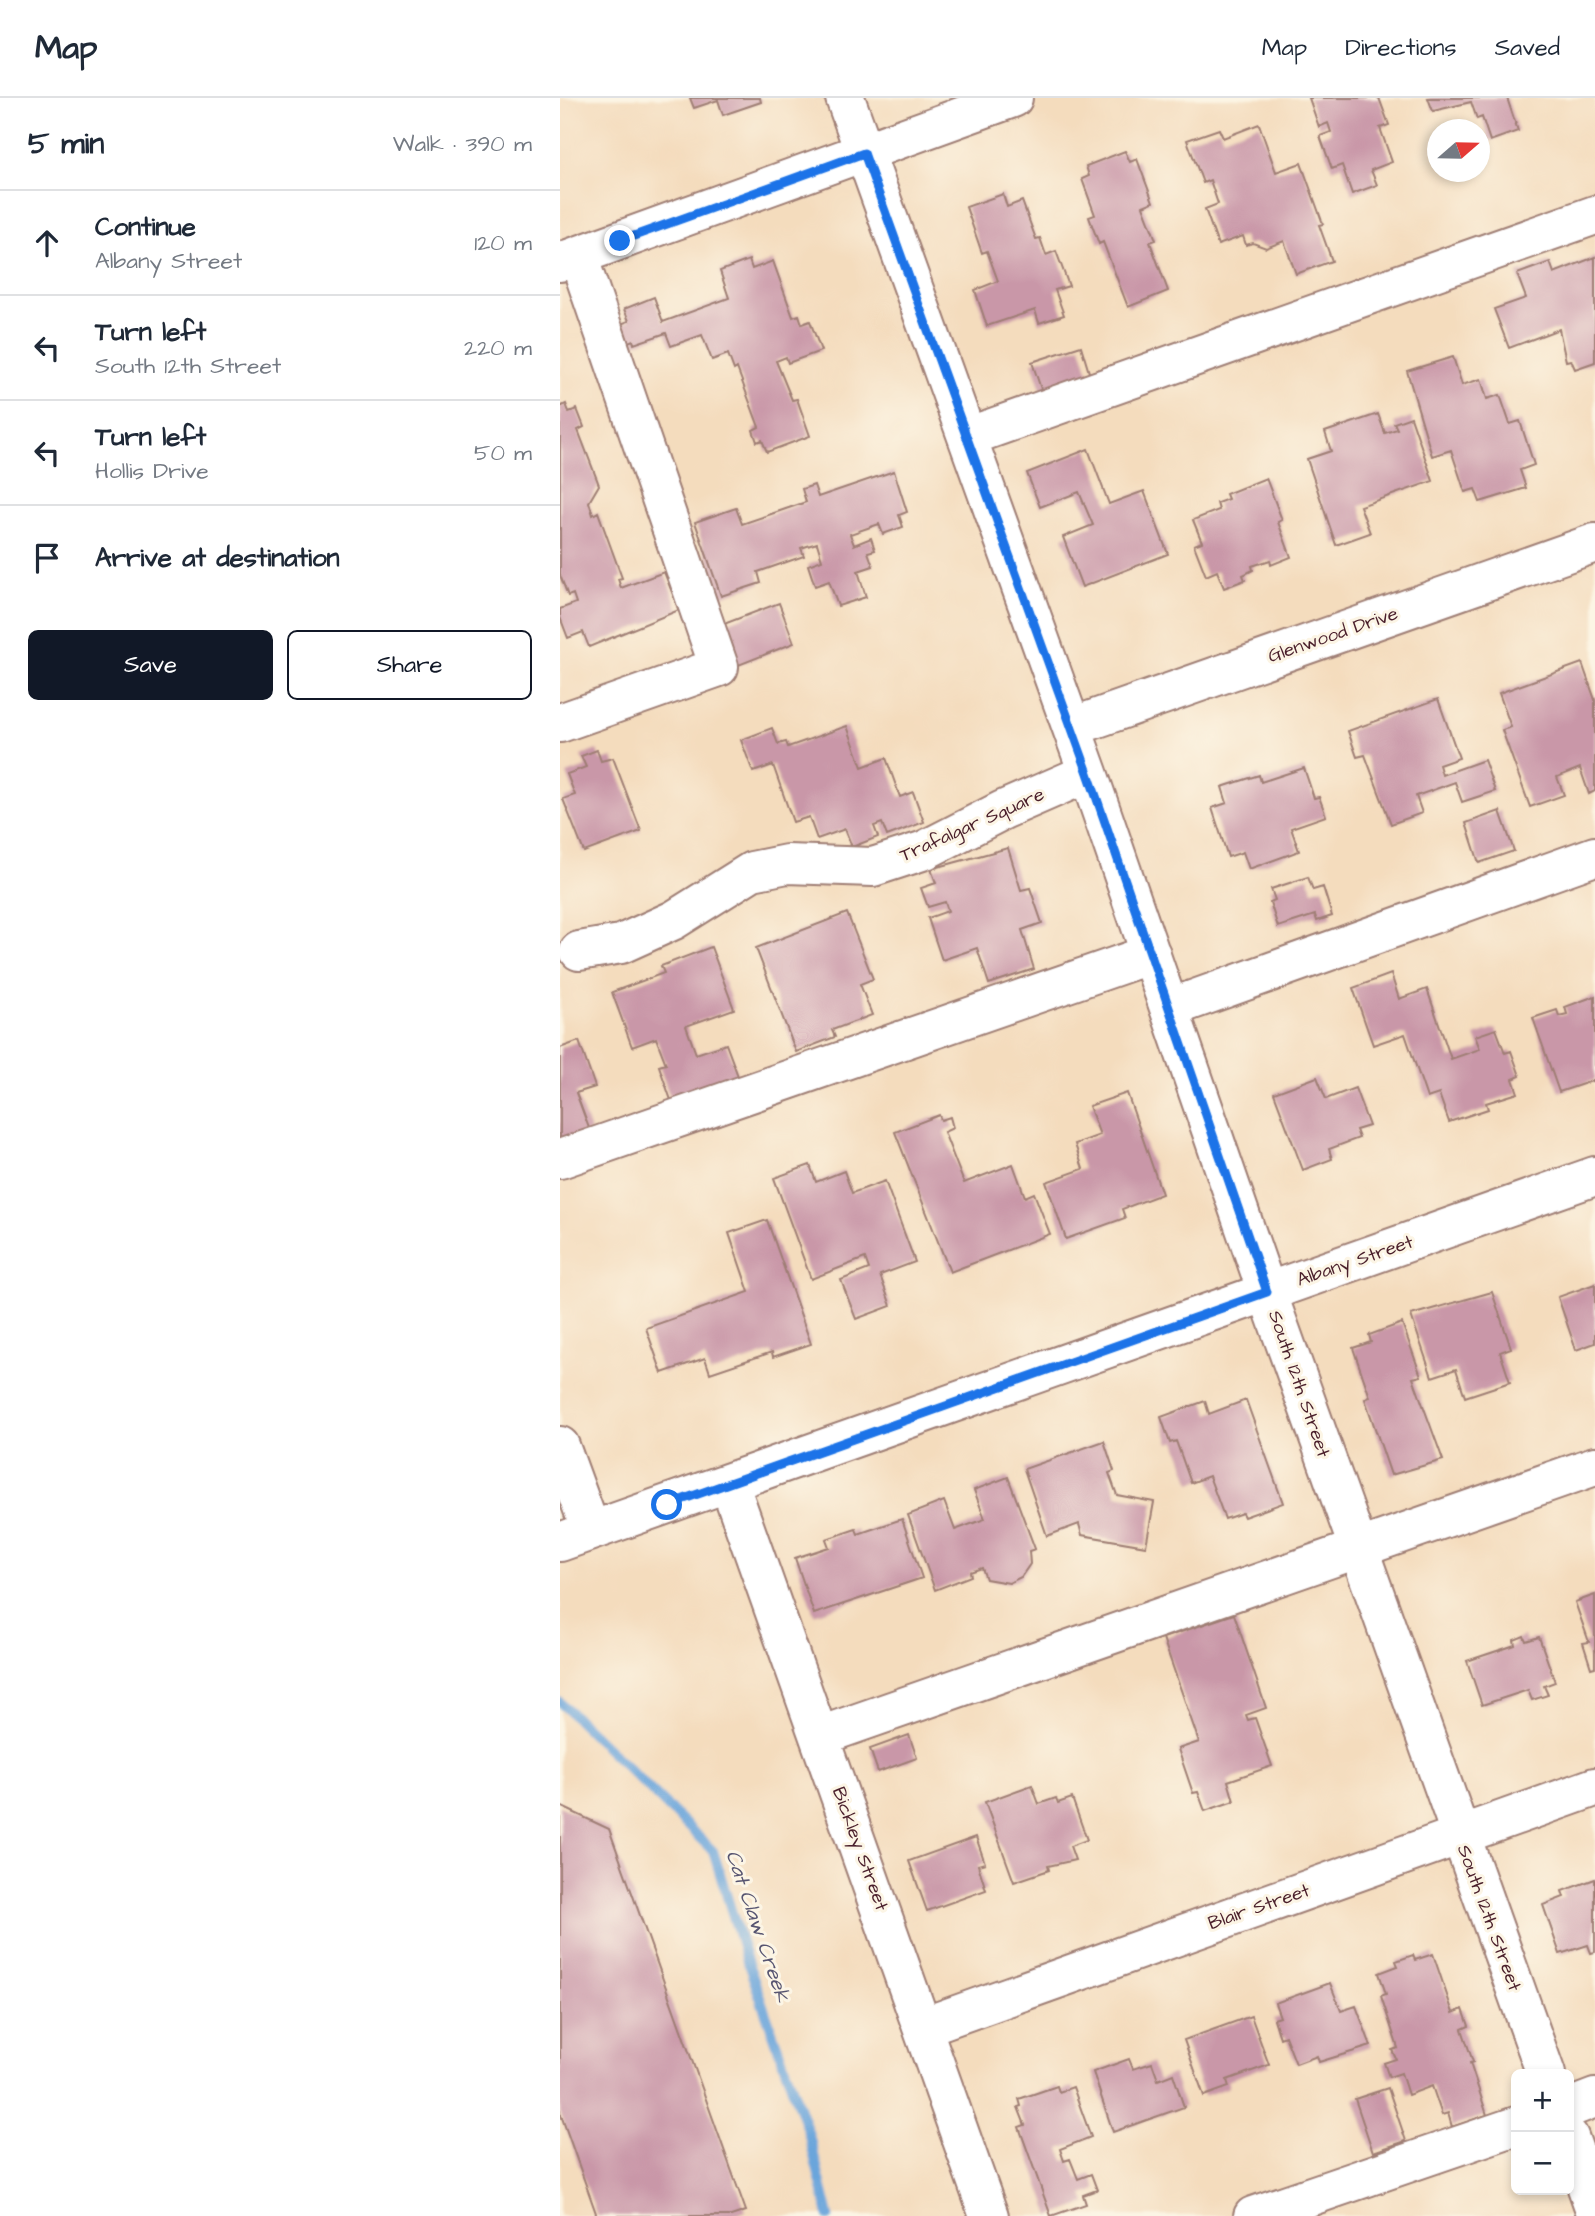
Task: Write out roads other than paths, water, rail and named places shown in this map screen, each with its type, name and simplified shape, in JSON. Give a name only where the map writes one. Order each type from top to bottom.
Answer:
[{"type":"street","name":"South 12th Street","points":[[845,98],[1072,727],[1267,1292],[1544,2069]]},
{"type":"street","points":[[560,723],[719,667],[569,259],[1013,98]]},
{"type":"street","points":[[967,437],[1595,215]]},
{"type":"street","name":"Glenwood Drive","points":[[1072,727],[1595,543]]},
{"type":"street","name":"Trafalgar Square","points":[[579,951],[621,944],[674,920],[752,871],[787,864],[873,867],[925,850],[1003,810],[1088,773]]},
{"type":"street","points":[[1170,1008],[1595,856]]},
{"type":"street","points":[[560,1159],[1151,954]]},
{"type":"street","name":"Albany Street","points":[[575,1537],[1595,1176]]},
{"type":"street","points":[[560,1446],[575,1537]]},
{"type":"street","points":[[820,1736],[1595,1466]]},
{"type":"street","name":"Bickley Street","points":[[729,1483],[989,2216]]},
{"type":"street","name":"Blair Street","points":[[923,2027],[1595,1787]]},
{"type":"street","points":[[1574,2106],[1595,2098]]},
{"type":"street","points":[[1253,2216],[1511,2128]]},
{"type":"street","points":[[1574,2151],[1595,2210]]},
{"type":"waterway","name":"Cat Claw Creek","points":[[560,1702],[713,1851],[744,1952],[809,2135],[829,2216]]}]
